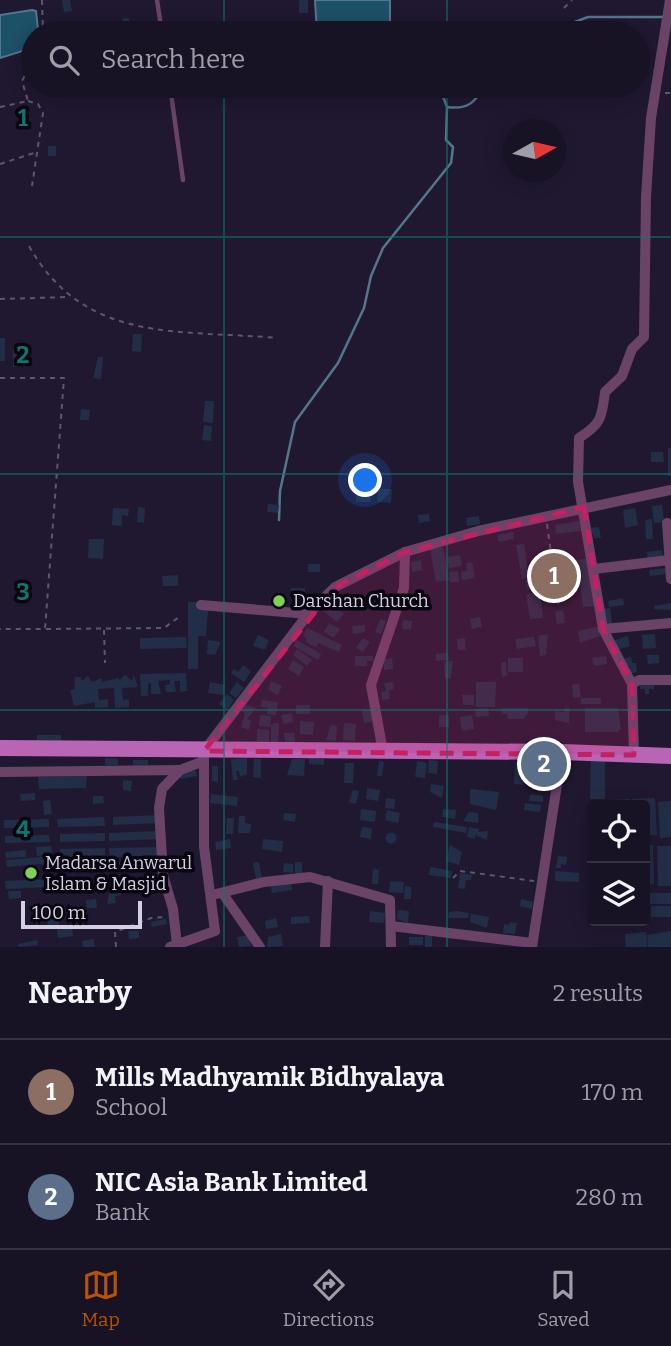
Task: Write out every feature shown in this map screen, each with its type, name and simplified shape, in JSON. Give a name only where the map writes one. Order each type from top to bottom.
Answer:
[{"type":"main road","points":[[0,748],[204,756],[383,751],[562,752],[671,756]]},
{"type":"street","points":[[634,755],[632,684],[603,629],[578,482],[579,438],[596,428],[602,415],[605,392],[622,376],[632,349],[644,337],[646,197],[651,118],[670,0]]},
{"type":"street","points":[[204,756],[204,847],[217,895],[215,932],[174,946],[173,916],[163,875],[159,808],[162,789],[180,770],[204,756],[309,614],[335,587],[405,552],[478,531],[671,490]]},
{"type":"street","points":[[667,523],[671,579]]},
{"type":"street","points":[[383,751],[371,685],[404,588],[405,552]]},
{"type":"street","points":[[594,569],[669,560]]},
{"type":"street","points":[[201,605],[309,614]]},
{"type":"street","points":[[603,629],[671,623]]},
{"type":"street","points":[[632,684],[639,680],[670,680]]},
{"type":"street","points":[[391,926],[532,945],[562,752]]},
{"type":"street","points":[[0,772],[180,770]]},
{"type":"street","points":[[217,895],[291,877],[328,881],[390,900],[391,947]]},
{"type":"street","points":[[325,947],[328,881]]},
{"type":"street","points":[[217,895],[260,947]]},
{"type":"lane","points":[[157,0],[160,21]]},
{"type":"lane","points":[[172,98],[183,180]]},
{"type":"path","points":[[42,0],[43,21]]},
{"type":"path","points":[[564,8],[572,0]]},
{"type":"path","points":[[0,107],[28,101],[38,104],[43,113],[32,186]]},
{"type":"path","points":[[0,164],[38,152]]},
{"type":"path","points":[[29,247],[37,262],[70,296],[102,317],[124,325],[277,338]]},
{"type":"path","points":[[0,299],[70,296]]},
{"type":"path","points":[[0,378],[64,378],[45,629]]},
{"type":"path","points":[[546,516],[558,604]]},
{"type":"path","points":[[0,629],[164,628],[179,617]]},
{"type":"path","points":[[104,629],[105,663]]},
{"type":"path","points":[[453,878],[460,871],[541,882]]},
{"type":"path","points":[[116,947],[115,932],[151,918],[173,916]]},
{"type":"highlighted area","points":[[584,507],[603,629],[632,684],[634,755],[204,751],[335,587],[405,552]]},
{"type":"water","points":[[315,0],[390,0],[390,21],[316,21]]},
{"type":"water","points":[[32,10],[36,11],[37,21],[21,21],[21,51],[0,58],[0,15]]},
{"type":"building","points":[[62,0],[70,0],[72,11],[64,12]]},
{"type":"building","points":[[299,0],[308,0],[308,13],[299,13]]},
{"type":"building","points":[[48,146],[56,146],[56,156],[48,156]]},
{"type":"building","points":[[133,334],[142,334],[141,352],[132,351]]},
{"type":"building","points":[[0,338],[5,338],[5,361],[0,361]]},
{"type":"building","points":[[13,350],[19,350],[18,359],[22,359],[22,350],[28,350],[28,367],[13,367]]},
{"type":"building","points":[[98,357],[103,357],[101,379],[93,378]]},
{"type":"building","points":[[205,401],[214,401],[213,423],[203,422]]},
{"type":"building","points":[[81,409],[90,410],[89,420],[80,420]]},
{"type":"building","points":[[204,425],[212,426],[211,441],[202,440]]},
{"type":"building","points":[[668,448],[671,448],[671,476],[668,476]]},
{"type":"building","points":[[651,452],[663,452],[664,462],[651,462]]},
{"type":"building","points":[[356,488],[370,488],[371,502],[356,502]]},
{"type":"building","points":[[378,489],[392,489],[391,503],[377,502]]},
{"type":"building","points":[[268,504],[279,505],[278,513],[267,512]]},
{"type":"building","points":[[662,505],[664,522],[654,523],[652,506]]},
{"type":"building","points":[[138,507],[145,508],[144,523],[137,522]]},
{"type":"building","points":[[113,508],[129,509],[128,516],[122,515],[122,526],[112,525]]},
{"type":"building","points":[[635,508],[638,525],[625,528],[623,510]]},
{"type":"building","points":[[429,514],[430,521],[419,523],[418,515]]},
{"type":"building","points":[[479,516],[480,524],[467,526],[466,518]]},
{"type":"building","points":[[652,519],[653,539],[646,539],[645,520]]},
{"type":"building","points":[[579,521],[581,531],[556,534],[555,525]]},
{"type":"building","points":[[599,527],[601,538],[594,538],[590,528]]},
{"type":"building","points":[[513,532],[514,539],[499,542],[497,535]]},
{"type":"building","points":[[89,539],[104,539],[103,559],[88,558]]},
{"type":"building","points":[[524,544],[529,578],[522,579],[516,545]]},
{"type":"building","points":[[443,547],[449,580],[436,582],[430,549]]},
{"type":"building","points":[[662,550],[663,559],[648,561],[647,552]]},
{"type":"building","points":[[460,555],[462,566],[449,568],[447,557]]},
{"type":"building","points":[[591,558],[597,606],[583,607],[577,560]]},
{"type":"building","points":[[421,560],[422,570],[412,572],[411,562]]},
{"type":"building","points":[[472,562],[475,578],[462,580],[461,572],[467,571],[466,563]]},
{"type":"building","points":[[308,564],[320,564],[320,572],[308,572]]},
{"type":"building","points":[[665,568],[665,574],[650,576],[649,570]]},
{"type":"building","points":[[458,571],[459,582],[450,582],[449,572]]},
{"type":"building","points":[[178,575],[178,586],[163,586],[162,576]]},
{"type":"building","points":[[535,580],[536,588],[527,590],[525,581]]},
{"type":"building","points":[[291,588],[305,588],[305,597],[291,597]]},
{"type":"building","points":[[540,592],[543,618],[530,619],[526,594]]},
{"type":"building","points":[[623,598],[624,605],[609,607],[608,601]]},
{"type":"building","points":[[424,601],[425,609],[414,611],[413,603]]},
{"type":"building","points":[[188,602],[198,602],[198,610],[208,610],[206,636],[198,636],[198,669],[188,669]]},
{"type":"building","points":[[331,603],[344,614],[337,622],[324,612]]},
{"type":"building","points":[[671,603],[671,610],[654,609],[654,606]]},
{"type":"building","points":[[610,608],[612,624],[604,625],[602,609]]},
{"type":"building","points":[[563,610],[565,623],[557,624],[555,611]]},
{"type":"building","points":[[480,617],[482,627],[472,629],[470,619]]},
{"type":"building","points":[[380,619],[386,621],[381,634],[375,632]]},
{"type":"building","points":[[403,620],[412,621],[411,630],[402,629]]},
{"type":"building","points":[[329,623],[340,629],[334,638],[324,632]]},
{"type":"building","points":[[365,625],[365,632],[353,634],[352,626]]},
{"type":"building","points":[[599,626],[600,636],[580,643],[578,631]]},
{"type":"building","points":[[307,628],[342,645],[339,652],[318,643],[316,647],[305,642],[307,638],[303,636]]},
{"type":"building","points":[[548,634],[546,655],[540,656],[538,636]]},
{"type":"building","points":[[655,634],[656,648],[643,649],[642,635]]},
{"type":"building","points":[[258,635],[269,640],[265,650],[253,646]]},
{"type":"building","points":[[628,636],[630,646],[617,650],[615,640]]},
{"type":"building","points":[[186,637],[187,648],[140,649],[140,638]]},
{"type":"building","points":[[534,637],[536,646],[517,649],[515,639]]},
{"type":"building","points":[[363,638],[370,642],[363,652],[356,648]]},
{"type":"building","points":[[465,638],[466,650],[458,650],[457,639]]},
{"type":"building","points":[[208,640],[221,642],[215,655],[207,654]]},
{"type":"building","points":[[297,640],[321,654],[318,660],[293,646]]},
{"type":"building","points":[[297,649],[312,660],[307,666],[293,655]]},
{"type":"building","points":[[448,653],[449,660],[436,661],[436,654]]},
{"type":"building","points":[[647,655],[659,655],[659,663],[648,664]]},
{"type":"building","points":[[355,656],[373,656],[373,661],[367,661],[367,666],[355,666]]},
{"type":"building","points":[[606,656],[607,664],[594,666],[592,658]]},
{"type":"building","points":[[631,657],[632,663],[636,663],[637,672],[631,673],[630,666],[626,667],[625,658]]},
{"type":"building","points":[[392,658],[393,669],[384,670],[383,659]]},
{"type":"building","points":[[508,658],[523,658],[523,672],[508,672]]},
{"type":"building","points":[[293,660],[304,667],[299,676],[288,669]]},
{"type":"building","points":[[453,661],[451,678],[445,678],[444,662]]},
{"type":"building","points":[[501,662],[506,662],[507,676],[502,677]]},
{"type":"building","points":[[243,665],[251,671],[244,682],[231,673],[234,669],[238,672]]},
{"type":"building","points":[[186,673],[187,691],[180,692],[180,681],[174,681],[176,692],[166,692],[165,685],[170,684],[170,680],[158,681],[161,694],[151,694],[151,683],[148,684],[148,696],[141,696],[140,674]]},
{"type":"building","points":[[125,675],[132,681],[134,675],[138,687],[122,688],[123,700],[129,699],[129,707],[115,708],[114,688],[98,689],[99,700],[108,699],[108,707],[95,708],[95,702],[74,706],[70,690],[74,690],[75,677],[81,677],[82,681],[88,676],[92,682],[102,678],[102,682],[119,678],[119,681]]},
{"type":"building","points":[[271,681],[282,686],[278,695],[268,690]]},
{"type":"building","points":[[210,682],[225,685],[224,695],[208,693]]},
{"type":"building","points":[[237,682],[244,688],[236,698],[229,693]]},
{"type":"building","points":[[393,682],[394,689],[389,690],[390,699],[382,700],[381,692],[386,691],[384,683]]},
{"type":"building","points":[[476,682],[496,682],[495,707],[476,707]]},
{"type":"building","points":[[579,683],[581,697],[573,698],[572,685]]},
{"type":"building","points":[[640,685],[654,685],[654,689],[649,689],[649,694],[645,694],[645,689],[640,689]]},
{"type":"building","points":[[227,694],[234,700],[227,710],[219,704]]},
{"type":"building","points":[[462,695],[474,695],[474,705],[463,705]]},
{"type":"building","points":[[581,698],[601,698],[601,704],[581,704]]},
{"type":"building","points":[[262,700],[278,702],[276,715],[267,714],[268,708],[261,707]]},
{"type":"building","points":[[244,704],[256,708],[247,719],[251,720],[249,730],[241,727],[245,713],[242,712]]},
{"type":"building","points":[[296,705],[310,705],[310,714],[296,714]]},
{"type":"building","points":[[488,708],[489,716],[476,717],[475,709]]},
{"type":"building","points":[[501,708],[528,708],[528,713],[524,719],[508,719],[507,714],[502,714]]},
{"type":"building","points":[[565,708],[570,708],[569,723],[555,720],[555,711],[564,712]]},
{"type":"building","points":[[585,708],[618,708],[621,728],[618,732],[585,732]]},
{"type":"building","points":[[373,709],[375,721],[364,723],[362,711]]},
{"type":"building","points":[[292,713],[293,722],[283,724],[281,715]]},
{"type":"building","points":[[260,715],[271,716],[270,727],[259,726]]},
{"type":"building","points":[[439,715],[449,715],[449,727],[439,727]]},
{"type":"building","points":[[472,715],[474,729],[462,731],[460,717]]},
{"type":"building","points":[[300,721],[314,722],[313,735],[300,734]]},
{"type":"building","points":[[279,723],[278,743],[271,743],[271,725]]},
{"type":"building","points":[[344,723],[356,724],[355,741],[343,740]]},
{"type":"building","points":[[331,725],[337,726],[336,741],[326,740]]},
{"type":"building","points":[[257,729],[269,730],[269,742],[257,742]]},
{"type":"building","points":[[284,733],[294,733],[295,742],[285,742]]},
{"type":"building","points":[[37,735],[61,735],[61,740],[37,740]]},
{"type":"building","points":[[105,758],[118,759],[118,765],[105,765]]},
{"type":"building","points":[[247,758],[247,774],[240,777],[239,771],[236,771],[238,780],[233,780],[231,759]]},
{"type":"building","points":[[309,758],[324,759],[324,765],[309,764]]},
{"type":"building","points":[[254,759],[261,759],[261,778],[253,777]]},
{"type":"building","points":[[292,759],[305,759],[304,776],[287,775]]},
{"type":"building","points":[[133,760],[148,760],[148,765],[133,765]]},
{"type":"building","points":[[429,760],[438,761],[437,774],[428,773]]},
{"type":"building","points":[[379,761],[384,762],[382,776],[377,776]]},
{"type":"building","points":[[417,761],[427,763],[425,778],[415,777]]},
{"type":"building","points":[[591,761],[605,761],[605,799],[590,799]]},
{"type":"building","points":[[515,762],[526,763],[524,785],[514,784]]},
{"type":"building","points":[[345,763],[354,763],[353,783],[344,783]]},
{"type":"building","points":[[212,766],[218,766],[218,782],[212,781]]},
{"type":"building","points":[[195,770],[197,776],[180,779],[179,774]]},
{"type":"building","points":[[87,776],[86,788],[39,789],[38,777]]},
{"type":"building","points":[[123,780],[132,781],[131,791],[123,790]]},
{"type":"building","points":[[431,784],[444,786],[442,798],[430,792]]},
{"type":"building","points":[[367,788],[380,790],[378,801],[366,799]]},
{"type":"building","points":[[470,789],[499,792],[496,810],[470,804]]},
{"type":"building","points":[[353,790],[359,791],[356,804],[349,802]]},
{"type":"building","points":[[35,793],[35,800],[21,801],[20,794]]},
{"type":"building","points":[[211,794],[238,797],[237,806],[210,803]]},
{"type":"building","points":[[530,794],[543,796],[543,802],[529,801]]},
{"type":"building","points":[[93,796],[103,796],[104,803],[93,804]]},
{"type":"building","points":[[386,798],[395,799],[394,809],[385,808]]},
{"type":"building","points":[[655,798],[657,835],[650,835],[650,800],[632,799]]},
{"type":"building","points":[[50,800],[52,814],[44,815],[43,801]]},
{"type":"building","points":[[671,801],[671,837],[660,838],[658,802]]},
{"type":"building","points":[[525,803],[541,805],[540,812],[524,810]]},
{"type":"building","points":[[361,809],[376,811],[375,822],[360,820]]},
{"type":"building","points":[[443,809],[456,810],[455,819],[442,817]]},
{"type":"building","points":[[387,810],[400,813],[398,823],[385,820]]},
{"type":"building","points":[[469,812],[478,813],[478,823],[463,821]]},
{"type":"building","points":[[284,813],[296,814],[295,822],[283,820]]},
{"type":"building","points":[[159,815],[159,823],[113,825],[113,817]]},
{"type":"building","points":[[239,816],[245,816],[245,823],[251,824],[250,833],[238,833]]},
{"type":"building","points":[[104,817],[105,826],[58,827],[57,819]]},
{"type":"building","points":[[227,818],[234,818],[233,834],[226,834]]},
{"type":"building","points":[[49,819],[49,827],[4,828],[4,820]]},
{"type":"building","points":[[434,822],[467,827],[466,833],[433,827]]},
{"type":"building","points":[[362,827],[372,828],[371,839],[360,837]]},
{"type":"building","points":[[469,827],[479,829],[478,832],[488,831],[487,840],[475,835],[475,839],[467,837]]},
{"type":"building","points":[[159,831],[159,839],[109,841],[109,833]]},
{"type":"building","points":[[391,832],[397,838],[391,844],[385,838]]},
{"type":"building","points":[[105,833],[105,841],[60,842],[60,834]]},
{"type":"building","points":[[49,835],[50,842],[5,843],[5,836]]},
{"type":"building","points":[[230,839],[231,848],[216,850],[215,842]]},
{"type":"building","points":[[263,839],[283,841],[282,852],[262,849]]},
{"type":"building","points":[[450,845],[462,852],[459,865],[446,861]]},
{"type":"building","points":[[650,845],[653,845],[654,884],[650,884]]},
{"type":"building","points":[[51,846],[52,854],[37,856],[36,847]]},
{"type":"building","points":[[657,846],[671,846],[671,886],[658,886]]},
{"type":"building","points":[[159,847],[159,856],[110,857],[109,848]]},
{"type":"building","points":[[105,848],[105,856],[60,858],[60,849]]},
{"type":"building","points":[[26,850],[26,857],[6,858],[5,852]]},
{"type":"building","points":[[50,856],[51,863],[7,867],[6,860]]},
{"type":"building","points":[[558,856],[567,857],[566,865],[561,864],[561,868],[556,868]]},
{"type":"building","points":[[158,861],[159,868],[114,869],[114,863]]},
{"type":"building","points":[[259,862],[262,878],[256,879],[253,863]]},
{"type":"building","points":[[295,862],[302,862],[302,874],[295,874]]},
{"type":"building","points":[[102,863],[102,870],[54,872],[53,865]]},
{"type":"building","points":[[284,863],[293,864],[293,873],[283,872]]},
{"type":"building","points":[[430,867],[452,871],[451,878],[429,875]]},
{"type":"building","points":[[373,869],[379,870],[378,884],[372,884]]},
{"type":"building","points":[[555,871],[579,873],[579,882],[555,881]]},
{"type":"building","points":[[460,873],[472,875],[471,880],[466,880],[465,889],[458,888]]},
{"type":"building","points":[[158,876],[159,884],[127,886],[127,878]]},
{"type":"building","points":[[50,879],[51,887],[6,889],[5,881]]},
{"type":"building","points":[[87,879],[88,886],[58,887],[58,881]]},
{"type":"building","points":[[390,881],[404,882],[403,893],[389,892]]},
{"type":"building","points":[[291,883],[292,890],[272,893],[271,886]]},
{"type":"building","points":[[405,886],[411,887],[411,899],[404,899]]},
{"type":"building","points":[[110,888],[120,888],[121,895],[115,896],[116,903],[107,904]]},
{"type":"building","points":[[8,891],[21,891],[21,898],[9,899]]},
{"type":"building","points":[[650,893],[671,893],[671,904],[650,904]]},
{"type":"building","points":[[96,899],[97,908],[87,908],[86,900]]},
{"type":"building","points":[[521,899],[533,902],[532,909],[520,906]]},
{"type":"building","points":[[651,906],[671,906],[671,917],[651,917]]},
{"type":"building","points":[[398,910],[409,911],[408,923],[397,919]]},
{"type":"building","points":[[370,911],[385,913],[384,923],[369,922]]},
{"type":"building","points":[[449,912],[469,913],[468,918],[448,918]]},
{"type":"building","points":[[471,914],[489,917],[487,928],[470,922]]},
{"type":"building","points":[[309,916],[310,923],[291,924],[291,917]]},
{"type":"building","points":[[276,918],[278,927],[266,929],[265,921]]},
{"type":"building","points":[[47,919],[59,919],[59,926],[48,927]]},
{"type":"building","points":[[166,919],[167,924],[152,927],[151,922]]},
{"type":"building","points":[[510,922],[517,923],[515,934],[503,933],[504,924],[509,925]]},
{"type":"building","points":[[72,928],[73,936],[58,938],[57,930]]},
{"type":"building","points":[[128,931],[139,931],[139,938],[129,939]]},
{"type":"building","points":[[671,931],[671,947],[648,947],[647,935]]},
{"type":"building","points":[[646,932],[647,947],[626,947],[625,934]]},
{"type":"building","points":[[281,934],[283,946],[267,947],[268,937]]},
{"type":"building","points":[[248,935],[251,946],[239,947],[237,937]]},
{"type":"building","points":[[425,936],[432,936],[432,947],[425,947]]},
{"type":"building","points":[[409,937],[423,937],[423,945],[409,945]]},
{"type":"building","points":[[94,939],[95,947],[83,947],[82,941]]},
{"type":"building","points":[[37,940],[38,945],[19,947],[18,944]]},
{"type":"waterway","points":[[578,21],[588,17],[664,17]]},
{"type":"waterway","points":[[444,98],[447,107],[454,108],[466,106],[476,98]]},
{"type":"waterway","points":[[279,520],[280,491],[295,422],[338,363],[364,308],[371,276],[383,248],[451,163],[453,147],[446,140],[447,107]]},
{"type":"place","name":"Mills Madhyamik Bidhyalaya","points":[[554,576]]},
{"type":"place","name":"Darshan Church","points":[[279,601]]},
{"type":"place","name":"NIC Asia Bank Limited","points":[[544,764]]},
{"type":"place","name":"Madarsa Anwarul Islam & Masjid","points":[[31,873]]}]
